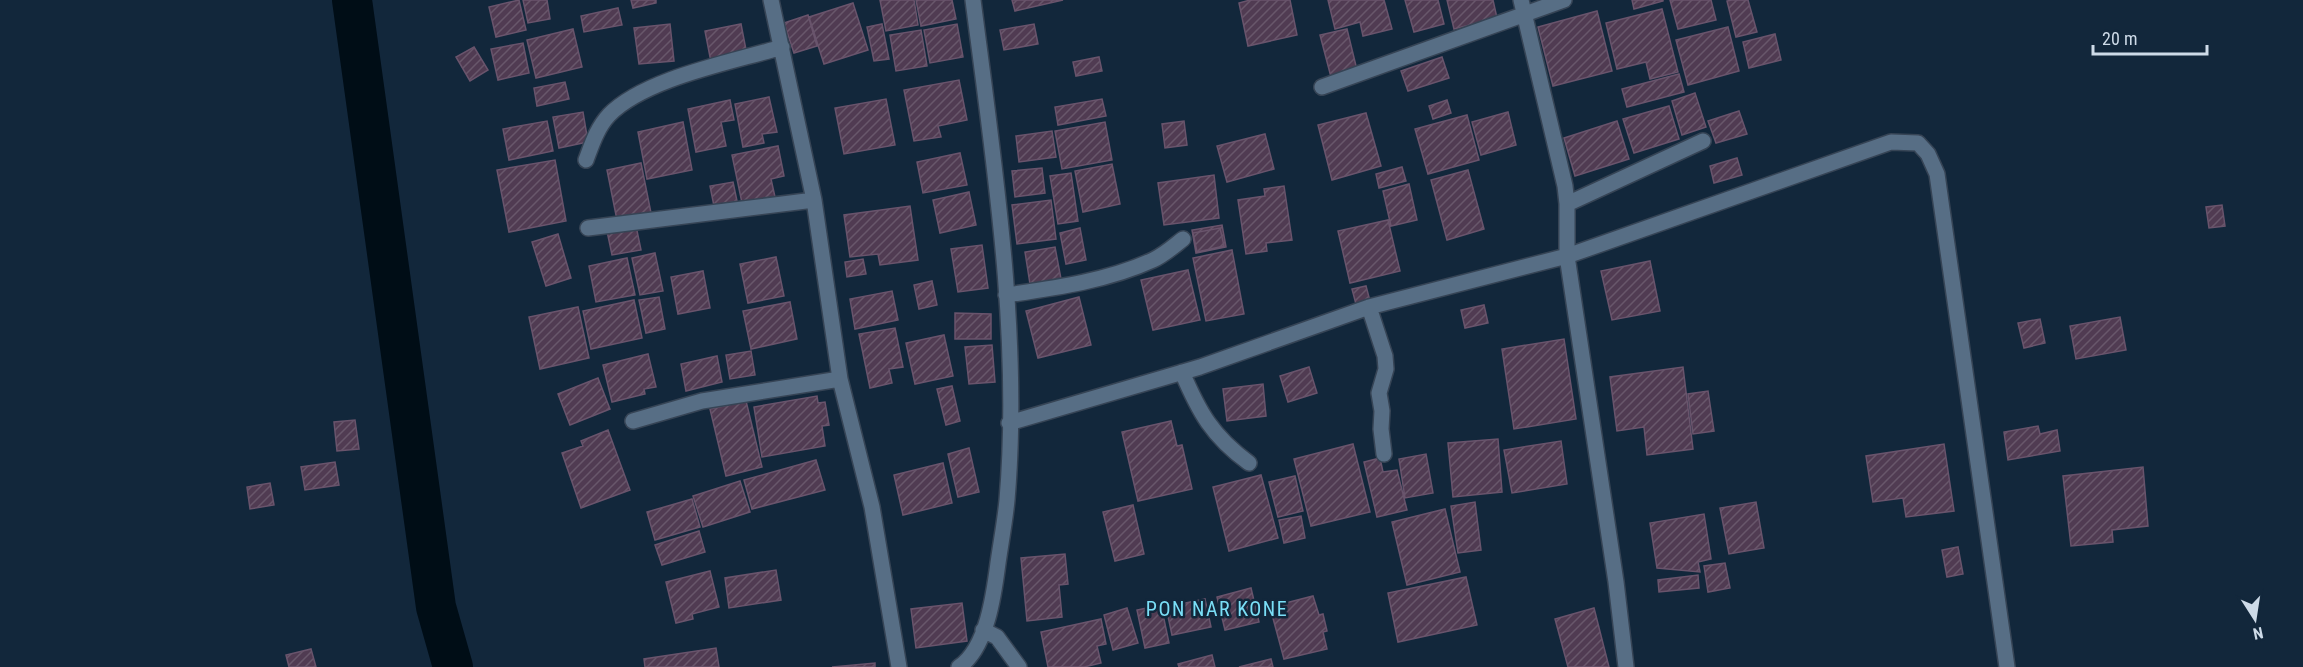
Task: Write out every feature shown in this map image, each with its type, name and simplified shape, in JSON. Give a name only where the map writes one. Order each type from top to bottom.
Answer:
[{"type":"street","points":[[771,0],[814,200],[840,379],[872,507],[899,667]]},
{"type":"street","points":[[959,667],[974,651],[993,601],[1007,500],[1009,423],[1009,339],[1006,295],[990,128],[974,0]]},
{"type":"street","points":[[1323,87],[1376,69],[1522,6],[1564,0]]},
{"type":"street","points":[[1522,6],[1567,204],[1567,256],[1616,582],[1626,667]]},
{"type":"street","points":[[586,160],[595,134],[609,115],[647,90],[678,78],[782,48]]},
{"type":"street","points":[[1567,204],[1703,141]]},
{"type":"street","points":[[1009,423],[1182,372],[1369,307],[1567,256],[1891,142],[1918,143],[1928,154],[1937,174],[2007,667]]},
{"type":"street","points":[[588,228],[814,200]]},
{"type":"street","points":[[1006,295],[1064,286],[1121,272],[1154,260],[1184,238]]},
{"type":"street","points":[[1369,307],[1385,356],[1386,369],[1379,393],[1384,454]]},
{"type":"street","points":[[1182,372],[1196,407],[1229,448],[1248,462]]},
{"type":"street","points":[[633,421],[702,401],[840,379]]},
{"type":"street","points":[[983,630],[997,637],[1019,667]]},
{"type":"building","points":[[519,0],[526,30],[496,37],[489,7]]},
{"type":"building","points":[[523,0],[547,0],[550,19],[528,23]]},
{"type":"building","points":[[631,0],[656,0],[656,3],[633,8]]},
{"type":"building","points":[[880,0],[914,0],[918,25],[886,31]]},
{"type":"building","points":[[916,0],[952,0],[956,19],[921,26]]},
{"type":"building","points":[[1012,0],[1063,0],[1015,11]]},
{"type":"building","points":[[1250,0],[1290,0],[1297,35],[1248,46],[1239,3]]},
{"type":"building","points":[[1328,0],[1384,0],[1392,29],[1363,36],[1360,22],[1335,29]]},
{"type":"building","points":[[1405,0],[1438,0],[1444,24],[1414,32]]},
{"type":"building","points":[[1447,0],[1493,0],[1497,18],[1454,29]]},
{"type":"building","points":[[1632,0],[1663,0],[1663,1],[1634,9]]},
{"type":"building","points":[[1670,0],[1711,0],[1716,20],[1678,29]]},
{"type":"building","points":[[1748,0],[1757,32],[1736,37],[1727,1]]},
{"type":"building","points":[[853,3],[868,50],[824,64],[809,17]]},
{"type":"building","points":[[618,8],[622,25],[584,32],[581,16]]},
{"type":"building","points":[[1662,9],[1678,72],[1650,79],[1646,62],[1617,69],[1606,23]]},
{"type":"building","points":[[1597,11],[1612,71],[1553,86],[1538,27]]},
{"type":"building","points":[[808,15],[817,46],[794,53],[784,23]]},
{"type":"building","points":[[670,24],[674,61],[639,64],[634,28]]},
{"type":"building","points":[[741,24],[747,55],[711,62],[705,31]]},
{"type":"building","points":[[882,24],[889,59],[874,61],[867,27]]},
{"type":"building","points":[[957,24],[963,57],[930,63],[924,30]]},
{"type":"building","points":[[1034,24],[1038,44],[1004,50],[1000,30]]},
{"type":"building","points":[[1728,27],[1739,71],[1688,85],[1676,40]]},
{"type":"building","points":[[573,29],[582,67],[536,78],[527,40]]},
{"type":"building","points":[[1347,29],[1357,70],[1331,77],[1320,35]]},
{"type":"building","points":[[921,30],[927,66],[896,71],[890,35]]},
{"type":"building","points":[[1775,34],[1781,60],[1749,68],[1743,42]]},
{"type":"building","points":[[523,43],[529,73],[498,80],[491,49]]},
{"type":"building","points":[[474,47],[488,70],[470,81],[456,57]]},
{"type":"building","points":[[1099,57],[1102,71],[1076,76],[1073,62]]},
{"type":"building","points":[[1442,57],[1449,78],[1408,91],[1401,71]]},
{"type":"building","points":[[1679,74],[1684,92],[1627,107],[1622,89]]},
{"type":"building","points":[[959,80],[967,120],[938,126],[941,137],[914,141],[904,90]]},
{"type":"building","points":[[565,82],[569,99],[537,106],[534,88]]},
{"type":"building","points":[[1695,93],[1706,127],[1682,135],[1672,101]]},
{"type":"building","points":[[769,97],[777,132],[762,134],[764,143],[743,147],[735,104]]},
{"type":"building","points":[[886,99],[895,145],[844,154],[835,108]]},
{"type":"building","points":[[1102,99],[1106,116],[1058,125],[1055,107]]},
{"type":"building","points":[[730,100],[734,120],[721,122],[726,146],[696,152],[688,109]]},
{"type":"building","points":[[1447,100],[1451,113],[1433,119],[1429,106]]},
{"type":"building","points":[[1669,106],[1679,139],[1634,153],[1623,119]]},
{"type":"building","points":[[1739,111],[1747,134],[1716,143],[1708,121]]},
{"type":"building","points":[[583,112],[588,142],[559,148],[553,117]]},
{"type":"building","points":[[1508,112],[1516,145],[1481,155],[1472,122]]},
{"type":"building","points":[[1366,113],[1381,166],[1332,180],[1318,125]]},
{"type":"building","points":[[1467,115],[1479,160],[1428,174],[1415,129]]},
{"type":"building","points":[[547,121],[553,151],[509,160],[503,129]]},
{"type":"building","points":[[1184,121],[1187,145],[1165,148],[1162,124]]},
{"type":"building","points":[[1617,121],[1629,159],[1575,176],[1564,138]]},
{"type":"building","points":[[683,122],[692,170],[647,179],[638,132]]},
{"type":"building","points":[[1105,122],[1112,160],[1062,169],[1055,131]]},
{"type":"building","points":[[1052,131],[1056,157],[1019,162],[1016,136]]},
{"type":"building","points":[[1265,134],[1274,169],[1227,182],[1217,146]]},
{"type":"building","points":[[778,146],[784,176],[771,179],[775,197],[742,203],[732,155]]},
{"type":"building","points":[[960,153],[967,185],[923,193],[917,162]]},
{"type":"building","points":[[1737,158],[1742,175],[1714,183],[1710,166]]},
{"type":"building","points":[[555,160],[566,221],[509,232],[497,170]]},
{"type":"building","points":[[641,163],[651,213],[617,220],[607,170]]},
{"type":"building","points":[[1112,164],[1120,204],[1083,212],[1075,171]]},
{"type":"building","points":[[1402,167],[1406,181],[1379,188],[1376,174]]},
{"type":"building","points":[[1042,168],[1045,193],[1015,197],[1012,171]]},
{"type":"building","points":[[1468,170],[1484,229],[1447,240],[1431,180]]},
{"type":"building","points":[[1071,173],[1078,221],[1058,224],[1050,176]]},
{"type":"building","points":[[1214,175],[1219,218],[1164,225],[1158,183]]},
{"type":"building","points":[[733,182],[737,201],[714,206],[710,186]]},
{"type":"building","points":[[1409,184],[1417,220],[1391,226],[1383,191]]},
{"type":"building","points":[[1284,186],[1292,240],[1266,243],[1267,251],[1246,254],[1238,200],[1265,196],[1264,189]]},
{"type":"building","points":[[969,192],[976,225],[940,233],[933,200]]},
{"type":"building","points":[[1051,200],[1056,239],[1017,244],[1012,205]]},
{"type":"building","points":[[2222,205],[2225,226],[2209,228],[2206,207]]},
{"type":"building","points":[[910,206],[918,260],[880,265],[878,254],[850,257],[844,215]]},
{"type":"building","points":[[1388,220],[1400,271],[1350,283],[1338,231]]},
{"type":"building","points":[[1222,225],[1226,247],[1196,253],[1192,230]]},
{"type":"building","points":[[636,226],[641,250],[612,255],[607,231]]},
{"type":"building","points":[[1080,228],[1086,260],[1066,264],[1060,233]]},
{"type":"building","points":[[1220,228],[1224,246],[1197,252],[1193,233]]},
{"type":"building","points":[[558,234],[571,278],[546,286],[532,242]]},
{"type":"building","points":[[982,245],[988,288],[958,292],[951,249]]},
{"type":"building","points":[[1055,247],[1061,279],[1030,284],[1025,252]]},
{"type":"building","points":[[1232,250],[1244,314],[1206,321],[1193,258]]},
{"type":"building","points":[[655,253],[663,291],[640,295],[632,258]]},
{"type":"building","points":[[776,257],[784,296],[748,303],[740,264]]},
{"type":"building","points":[[627,258],[635,295],[596,302],[589,266]]},
{"type":"building","points":[[863,259],[866,274],[847,277],[845,262]]},
{"type":"building","points":[[1650,261],[1660,311],[1612,320],[1601,271]]},
{"type":"building","points":[[1188,270],[1200,320],[1153,330],[1141,280]]},
{"type":"building","points":[[703,271],[710,308],[678,314],[671,277]]},
{"type":"building","points":[[932,281],[937,305],[919,309],[914,285]]},
{"type":"building","points":[[1366,286],[1370,301],[1356,304],[1352,289]]},
{"type":"building","points":[[892,291],[898,320],[855,329],[850,299]]},
{"type":"building","points":[[659,297],[665,329],[646,333],[639,300]]},
{"type":"building","points":[[1079,297],[1091,345],[1038,358],[1026,311]]},
{"type":"building","points":[[634,300],[642,338],[591,349],[583,311]]},
{"type":"building","points":[[790,302],[797,339],[751,349],[743,311]]},
{"type":"building","points":[[1484,305],[1488,323],[1465,328],[1461,310]]},
{"type":"building","points":[[578,307],[589,358],[540,369],[529,317]]},
{"type":"building","points":[[955,313],[991,314],[991,339],[955,339]]},
{"type":"building","points":[[2120,317],[2126,350],[2076,359],[2070,326]]},
{"type":"building","points":[[2040,319],[2045,343],[2024,348],[2018,323]]},
{"type":"building","points":[[895,328],[903,367],[889,369],[892,383],[870,388],[859,334]]},
{"type":"building","points":[[944,335],[953,376],[915,384],[906,343]]},
{"type":"building","points":[[1564,339],[1576,419],[1514,429],[1502,349]]},
{"type":"building","points":[[992,345],[995,382],[969,384],[965,347]]},
{"type":"building","points":[[751,351],[755,375],[730,379],[726,355]]},
{"type":"building","points":[[648,354],[656,387],[644,389],[645,394],[612,402],[603,365]]},
{"type":"building","points":[[717,356],[722,382],[686,391],[681,364]]},
{"type":"building","points":[[1309,367],[1317,393],[1288,402],[1280,376]]},
{"type":"building","points":[[1683,367],[1693,449],[1647,455],[1644,427],[1617,431],[1610,377]]},
{"type":"building","points":[[598,378],[610,409],[570,425],[558,394]]},
{"type":"building","points":[[1263,384],[1266,416],[1227,421],[1223,389]]},
{"type":"building","points":[[952,386],[960,421],[946,425],[937,389]]},
{"type":"building","points":[[1708,391],[1714,431],[1693,434],[1688,394]]},
{"type":"building","points":[[817,396],[818,403],[825,402],[829,425],[822,426],[825,446],[762,457],[754,407]]},
{"type":"building","points":[[746,401],[762,467],[726,476],[710,409]]},
{"type":"building","points":[[355,420],[359,449],[337,451],[334,422]]},
{"type":"building","points":[[1171,421],[1177,446],[1182,445],[1192,489],[1138,501],[1122,432]]},
{"type":"building","points":[[2038,426],[2040,434],[2057,430],[2060,451],[2008,460],[2004,432]]},
{"type":"building","points":[[608,430],[630,490],[581,508],[562,453],[583,446],[581,441]]},
{"type":"building","points":[[1498,439],[1502,492],[1453,497],[1448,443]]},
{"type":"building","points":[[1561,441],[1567,484],[1512,493],[1504,450]]},
{"type":"building","points":[[1353,444],[1370,512],[1311,526],[1294,459]]},
{"type":"building","points":[[1944,444],[1954,511],[1906,517],[1903,498],[1873,502],[1866,456]]},
{"type":"building","points":[[969,448],[979,492],[958,497],[948,454]]},
{"type":"building","points":[[1426,454],[1433,493],[1405,498],[1399,459]]},
{"type":"building","points":[[1380,458],[1383,472],[1397,470],[1407,510],[1377,517],[1364,462]]},
{"type":"building","points":[[816,460],[825,490],[752,509],[744,480]]},
{"type":"building","points":[[335,462],[339,485],[305,490],[301,467]]},
{"type":"building","points":[[943,463],[952,503],[903,515],[894,475]]},
{"type":"building","points":[[2143,467],[2148,526],[2112,530],[2113,542],[2071,546],[2063,476]]},
{"type":"building","points":[[1261,475],[1278,538],[1229,551],[1213,487]]},
{"type":"building","points":[[1295,476],[1303,511],[1278,517],[1269,482]]},
{"type":"building","points":[[740,481],[750,512],[703,527],[693,496]]},
{"type":"building","points":[[270,483],[274,505],[250,509],[247,487]]},
{"type":"building","points":[[692,499],[700,527],[655,540],[647,512]]},
{"type":"building","points":[[1475,502],[1481,550],[1458,553],[1451,506]]},
{"type":"building","points":[[1756,502],[1764,548],[1729,554],[1720,508]]},
{"type":"building","points":[[1133,505],[1144,554],[1115,561],[1103,512]]},
{"type":"building","points":[[1445,509],[1460,572],[1407,585],[1392,522]]},
{"type":"building","points":[[1704,514],[1711,559],[1698,562],[1700,572],[1657,568],[1650,523]]},
{"type":"building","points":[[1301,516],[1305,538],[1284,543],[1279,520]]},
{"type":"building","points":[[699,531],[705,552],[662,565],[655,545]]},
{"type":"building","points":[[1958,547],[1963,574],[1947,577],[1942,550]]},
{"type":"building","points":[[1065,554],[1068,584],[1059,585],[1062,617],[1027,621],[1021,558]]},
{"type":"building","points":[[1725,563],[1730,588],[1708,592],[1704,566]]},
{"type":"building","points":[[776,570],[781,600],[729,608],[725,578]]},
{"type":"building","points":[[710,571],[719,607],[692,614],[693,619],[676,623],[666,582]]},
{"type":"building","points":[[1698,575],[1699,588],[1659,592],[1658,580]]},
{"type":"building","points":[[1466,577],[1477,625],[1398,642],[1388,593]]},
{"type":"building","points":[[1251,588],[1259,622],[1225,630],[1217,597]]},
{"type":"building","points":[[1313,596],[1319,615],[1323,614],[1327,631],[1323,632],[1327,649],[1284,659],[1270,607]]},
{"type":"building","points":[[1205,599],[1211,627],[1172,635],[1166,607]]},
{"type":"building","points":[[962,603],[967,641],[916,648],[911,609]]},
{"type":"building","points":[[1161,605],[1169,643],[1145,648],[1137,610]]},
{"type":"building","points":[[1127,608],[1138,643],[1113,650],[1104,615]]},
{"type":"building","points":[[1594,608],[1609,667],[1568,667],[1555,619]]},
{"type":"building","points":[[1101,619],[1106,644],[1097,646],[1101,663],[1084,667],[1048,667],[1041,632]]},
{"type":"building","points":[[716,648],[719,667],[645,667],[644,659]]},
{"type":"building","points":[[311,649],[316,667],[289,667],[286,655]]},
{"type":"building","points":[[1212,655],[1215,667],[1179,667],[1178,664]]},
{"type":"building","points":[[1271,659],[1273,667],[1239,667]]},
{"type":"building","points":[[875,663],[875,667],[832,667]]},
{"type":"waterway","points":[[352,0],[436,607],[453,667]]},
{"type":"district","name":"PON NAR KONE","points":[[1217,609]]}]
